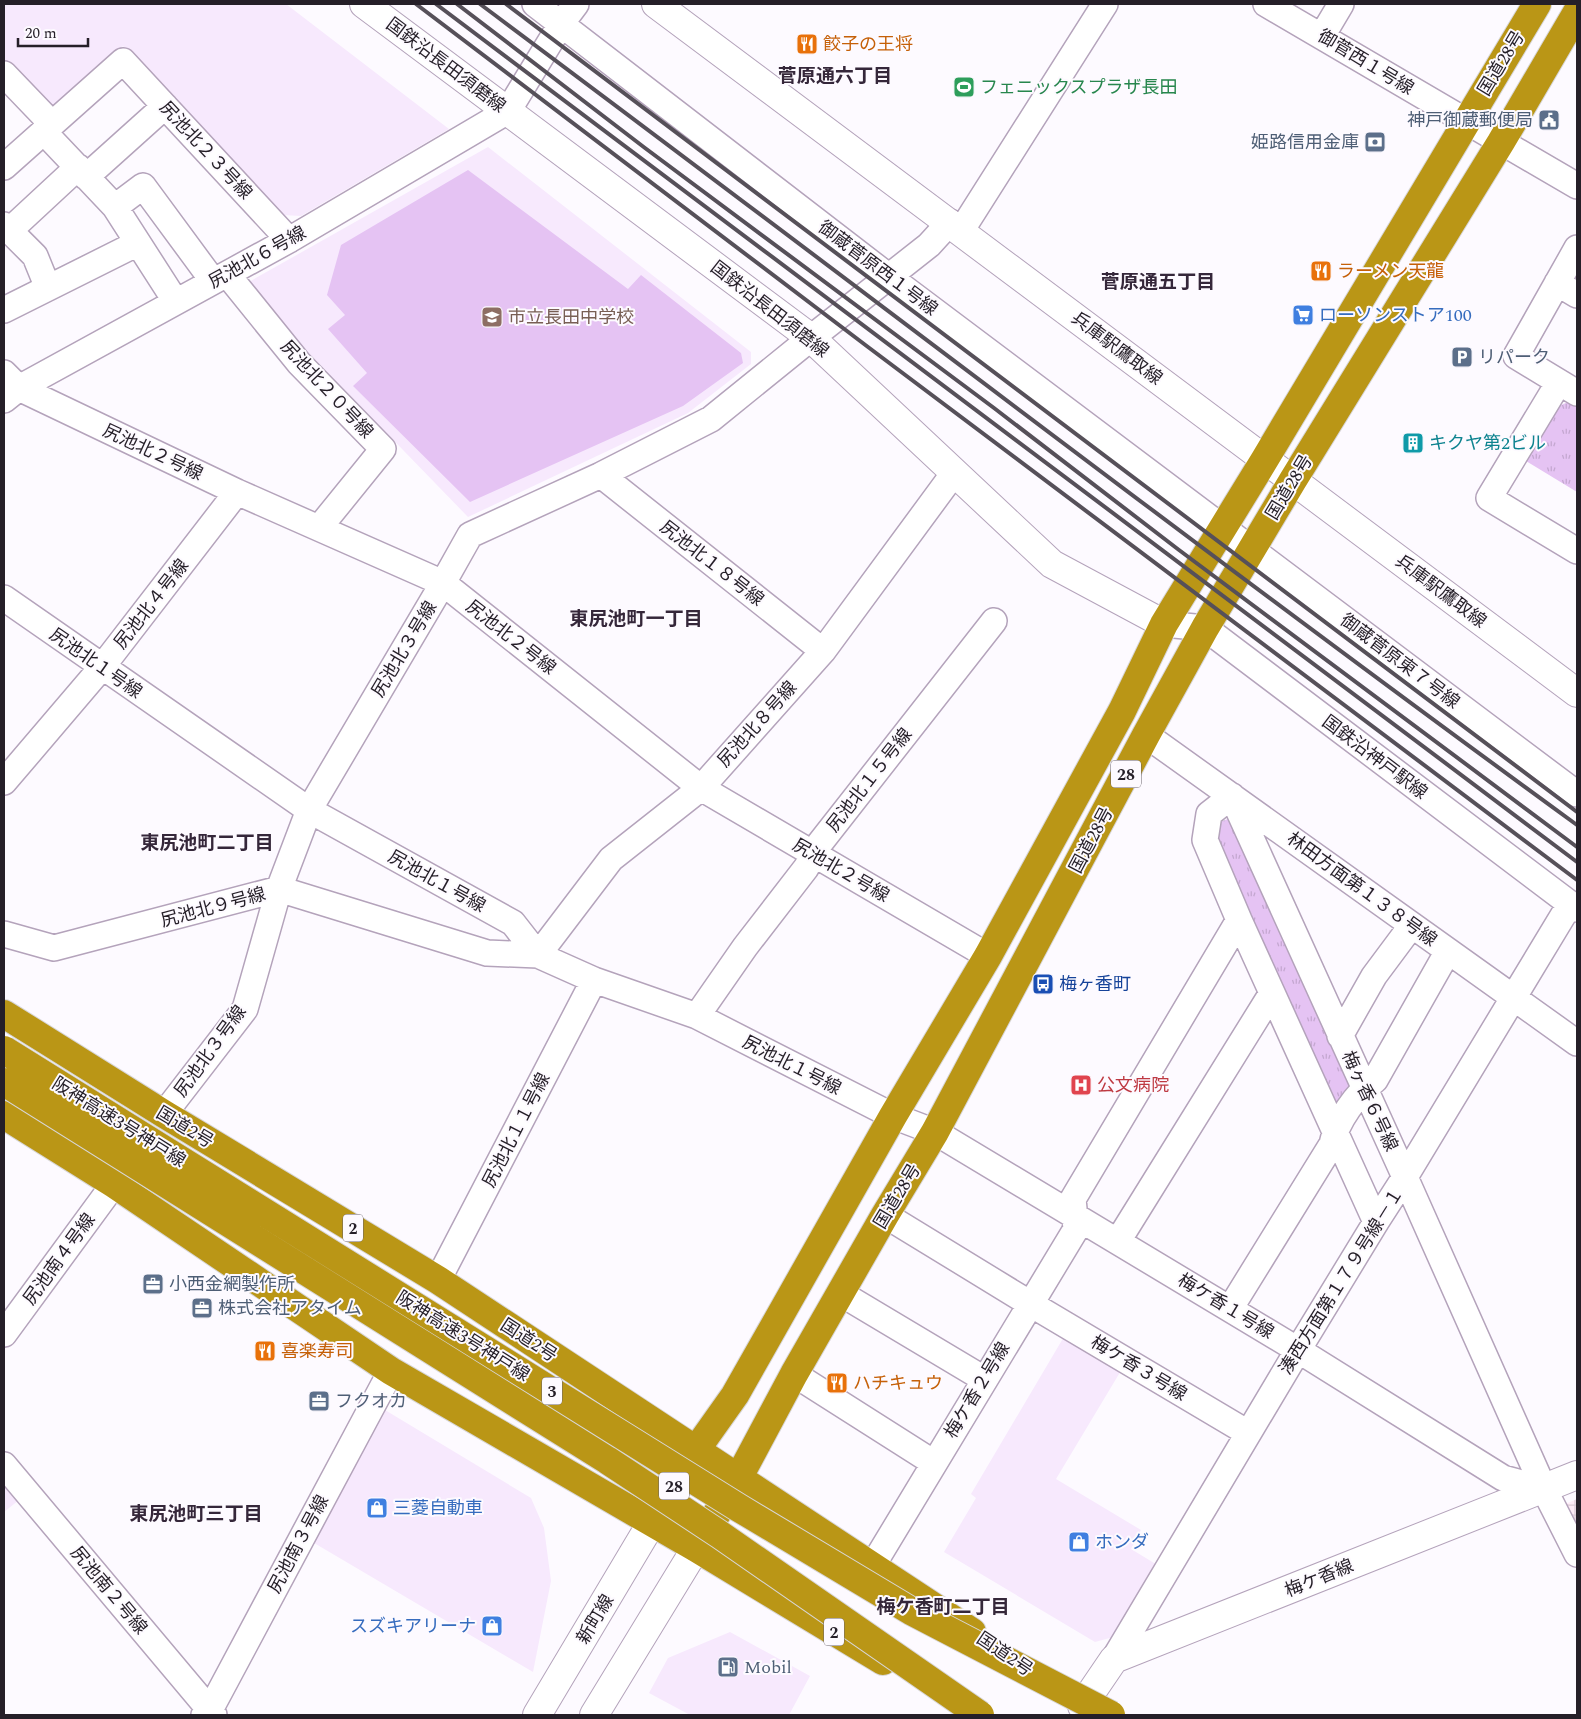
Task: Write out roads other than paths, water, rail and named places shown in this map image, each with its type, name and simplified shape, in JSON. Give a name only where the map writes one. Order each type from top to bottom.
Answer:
[{"type":"highway","name":"国道28号","points":[[652,1522],[696,1450],[735,1395],[893,1116],[988,956],[1122,711],[1164,624],[1265,459],[1536,4]]},
{"type":"highway","name":"国道28号","points":[[696,1548],[739,1477],[840,1293],[935,1132],[1205,628],[1293,480],[1501,142],[1577,12]]},
{"type":"highway","name":"国道2号","points":[[4,1014],[164,1114],[438,1280],[873,1565],[1088,1710]]},
{"type":"highway","name":"阪神高速3号神戸線","points":[[4,1050],[771,1527],[911,1611],[1111,1715]]},
{"type":"highway","name":"阪神高速3号神戸線","points":[[4,1082],[607,1460],[719,1534],[970,1714]]},
{"type":"highway","name":"2","points":[[4,1115],[114,1184],[391,1371],[696,1548],[970,1714]]},
{"type":"street","name":"国鉄沿長田須磨線","points":[[364,4],[810,338],[1052,564],[1164,624]]},
{"type":"street","name":"御蔵菅原西１号線","points":[[535,4],[888,276],[1223,528]]},
{"type":"street","points":[[508,111],[561,24],[576,4]]},
{"type":"street","name":"尻池北３号線","points":[[164,1114],[245,1009],[278,889],[309,810],[470,535],[602,475],[711,419],[888,276],[955,226],[1105,4]]},
{"type":"street","name":"御菅西１号線","points":[[1266,4],[1577,186]]},
{"type":"street","points":[[1322,36],[1341,4]]},
{"type":"street","name":"兵庫駅鷹取線","points":[[663,6],[1577,693]]},
{"type":"street","name":"尻池北２３号線","points":[[48,128],[123,61],[289,240]]},
{"type":"street","points":[[4,74],[82,172],[115,207],[176,302]]},
{"type":"street","points":[[48,288],[35,256],[6,228],[82,172],[165,106]]},
{"type":"street","name":"尻池北６号線","points":[[9,387],[176,302],[289,240],[508,111]]},
{"type":"street","points":[[4,167],[48,128]]},
{"type":"street","points":[[115,207],[143,186],[220,278]]},
{"type":"street","points":[[4,310],[138,243]]},
{"type":"street","points":[[1577,248],[1567,289],[1516,356],[1568,387],[1489,498],[1577,551]]},
{"type":"street","name":"尻池北２０号線","points":[[220,278],[383,449],[319,528]]},
{"type":"street","name":"尻池北２号線","points":[[9,387],[237,492],[443,583],[701,788],[988,956]]},
{"type":"street","name":"尻池北８号線","points":[[538,955],[612,859],[701,788],[823,651],[954,473]]},
{"type":"street","name":"尻池北１８号線","points":[[602,475],[823,651]]},
{"type":"street","name":"尻池北４号線","points":[[4,782],[102,667],[237,492]]},
{"type":"street","name":"御蔵菅原東７号線","points":[[1223,528],[1577,794]]},
{"type":"street","name":"尻池北１号線","points":[[4,598],[309,810],[512,923],[538,955],[594,980],[697,1016],[893,1116],[935,1132]]},
{"type":"street","name":"尻池北１５号線","points":[[697,1016],[745,948],[806,868],[820,843],[994,621]]},
{"type":"street","points":[[1164,624],[1205,628]]},
{"type":"street","name":"国鉄沿神戸駅線","points":[[1205,628],[1574,907]]},
{"type":"street","name":"林田方面第１３８号線","points":[[1146,735],[1577,1043]]},
{"type":"street","points":[[1232,796],[1209,814],[1205,840],[1239,920],[1376,1222]]},
{"type":"street","name":"梅ヶ香６号線","points":[[1232,796],[1406,1177],[1544,1489],[1577,1554]]},
{"type":"street","name":"尻池北９号線","points":[[4,934],[54,948],[278,889],[487,953],[538,955]]},
{"type":"street","name":"湊西方面第１７９号線－１","points":[[1114,1659],[1376,1222],[1406,1177],[1514,997],[1574,907]]},
{"type":"street","name":"梅ケ香２号線","points":[[873,1565],[1029,1303],[1076,1229],[1073,1199],[1239,920]]},
{"type":"street","points":[[1340,1036],[1374,976],[1412,925]]},
{"type":"street","points":[[1230,1309],[1332,1144],[1334,1130],[1364,1088],[1375,1080],[1448,951]]},
{"type":"street","name":"尻池北１１号線","points":[[438,1280],[594,980]]},
{"type":"street","points":[[1118,1241],[1272,993]]},
{"type":"street","name":"梅ケ香１号線","points":[[935,1132],[1298,1350],[1503,1478],[1544,1489]]},
{"type":"street","name":"尻池南４号線","points":[[4,1334],[114,1184]]},
{"type":"street","name":"梅ケ香３号線","points":[[885,1215],[1248,1433]]},
{"type":"street","points":[[840,1293],[984,1379]]},
{"type":"street","name":"尻池南３号線","points":[[209,1713],[391,1371]]},
{"type":"street","points":[[794,1374],[934,1463]]},
{"type":"street","name":"尻池南２号線","points":[[4,1465],[209,1713]]},
{"type":"street","name":"梅ケ香線","points":[[1114,1659],[1577,1475]]},
{"type":"street","name":"新町線","points":[[537,1715],[652,1522]]},
{"type":"street","points":[[594,1715],[696,1548]]},
{"type":"street","points":[[1088,1710],[1114,1659]]},
{"type":"railway","points":[[416,4],[868,347],[1577,880]]},
{"type":"railway","points":[[436,4],[1577,862]]},
{"type":"railway","points":[[457,4],[645,148],[994,408],[1179,550],[1577,847]]},
{"type":"railway","points":[[480,4],[1164,519],[1577,825]]},
{"type":"railway","points":[[506,4],[1577,812]]},
{"type":"place","name":"餃子の王将","points":[[807,44]]},
{"type":"place","name":"フェニックスプラザ長田","points":[[964,87]]},
{"type":"place","name":"神戸御蔵郵便局","points":[[1549,120]]},
{"type":"place","name":"姫路信用金庫","points":[[1375,142]]},
{"type":"place","name":"ラーメン天龍","points":[[1321,271]]},
{"type":"place","name":"ローソンストア100","points":[[1303,315]]},
{"type":"place","name":"市立長田中学校","points":[[492,317]]},
{"type":"place","name":"リパーク","points":[[1462,357]]},
{"type":"place","name":"キクヤ第2ビル","points":[[1413,443]]},
{"type":"place","name":"梅ヶ香町","points":[[1043,984]]},
{"type":"place","name":"公文病院","points":[[1081,1085]]},
{"type":"place","name":"小西金網製作所","points":[[153,1284]]},
{"type":"place","name":"株式会社アタイム","points":[[202,1308]]},
{"type":"place","name":"喜楽寿司","points":[[265,1351]]},
{"type":"place","name":"ハチキュウ","points":[[837,1383]]},
{"type":"place","name":"フクオカ","points":[[319,1401]]},
{"type":"place","name":"三菱自動車","points":[[377,1508]]},
{"type":"place","name":"ホンダ","points":[[1079,1542]]},
{"type":"place","name":"スズキアリーナ","points":[[492,1626]]},
{"type":"place","name":"Mobil","points":[[728,1667]]},
{"type":"district","name":"菅原通六丁目","points":[[835,75]]},
{"type":"district","name":"菅原通五丁目","points":[[1158,281]]},
{"type":"district","name":"東尻池町一丁目","points":[[636,618]]},
{"type":"district","name":"東尻池町二丁目","points":[[207,842]]},
{"type":"district","name":"東尻池町三丁目","points":[[196,1513]]},
{"type":"district","name":"梅ケ香町二丁目","points":[[943,1606]]}]
